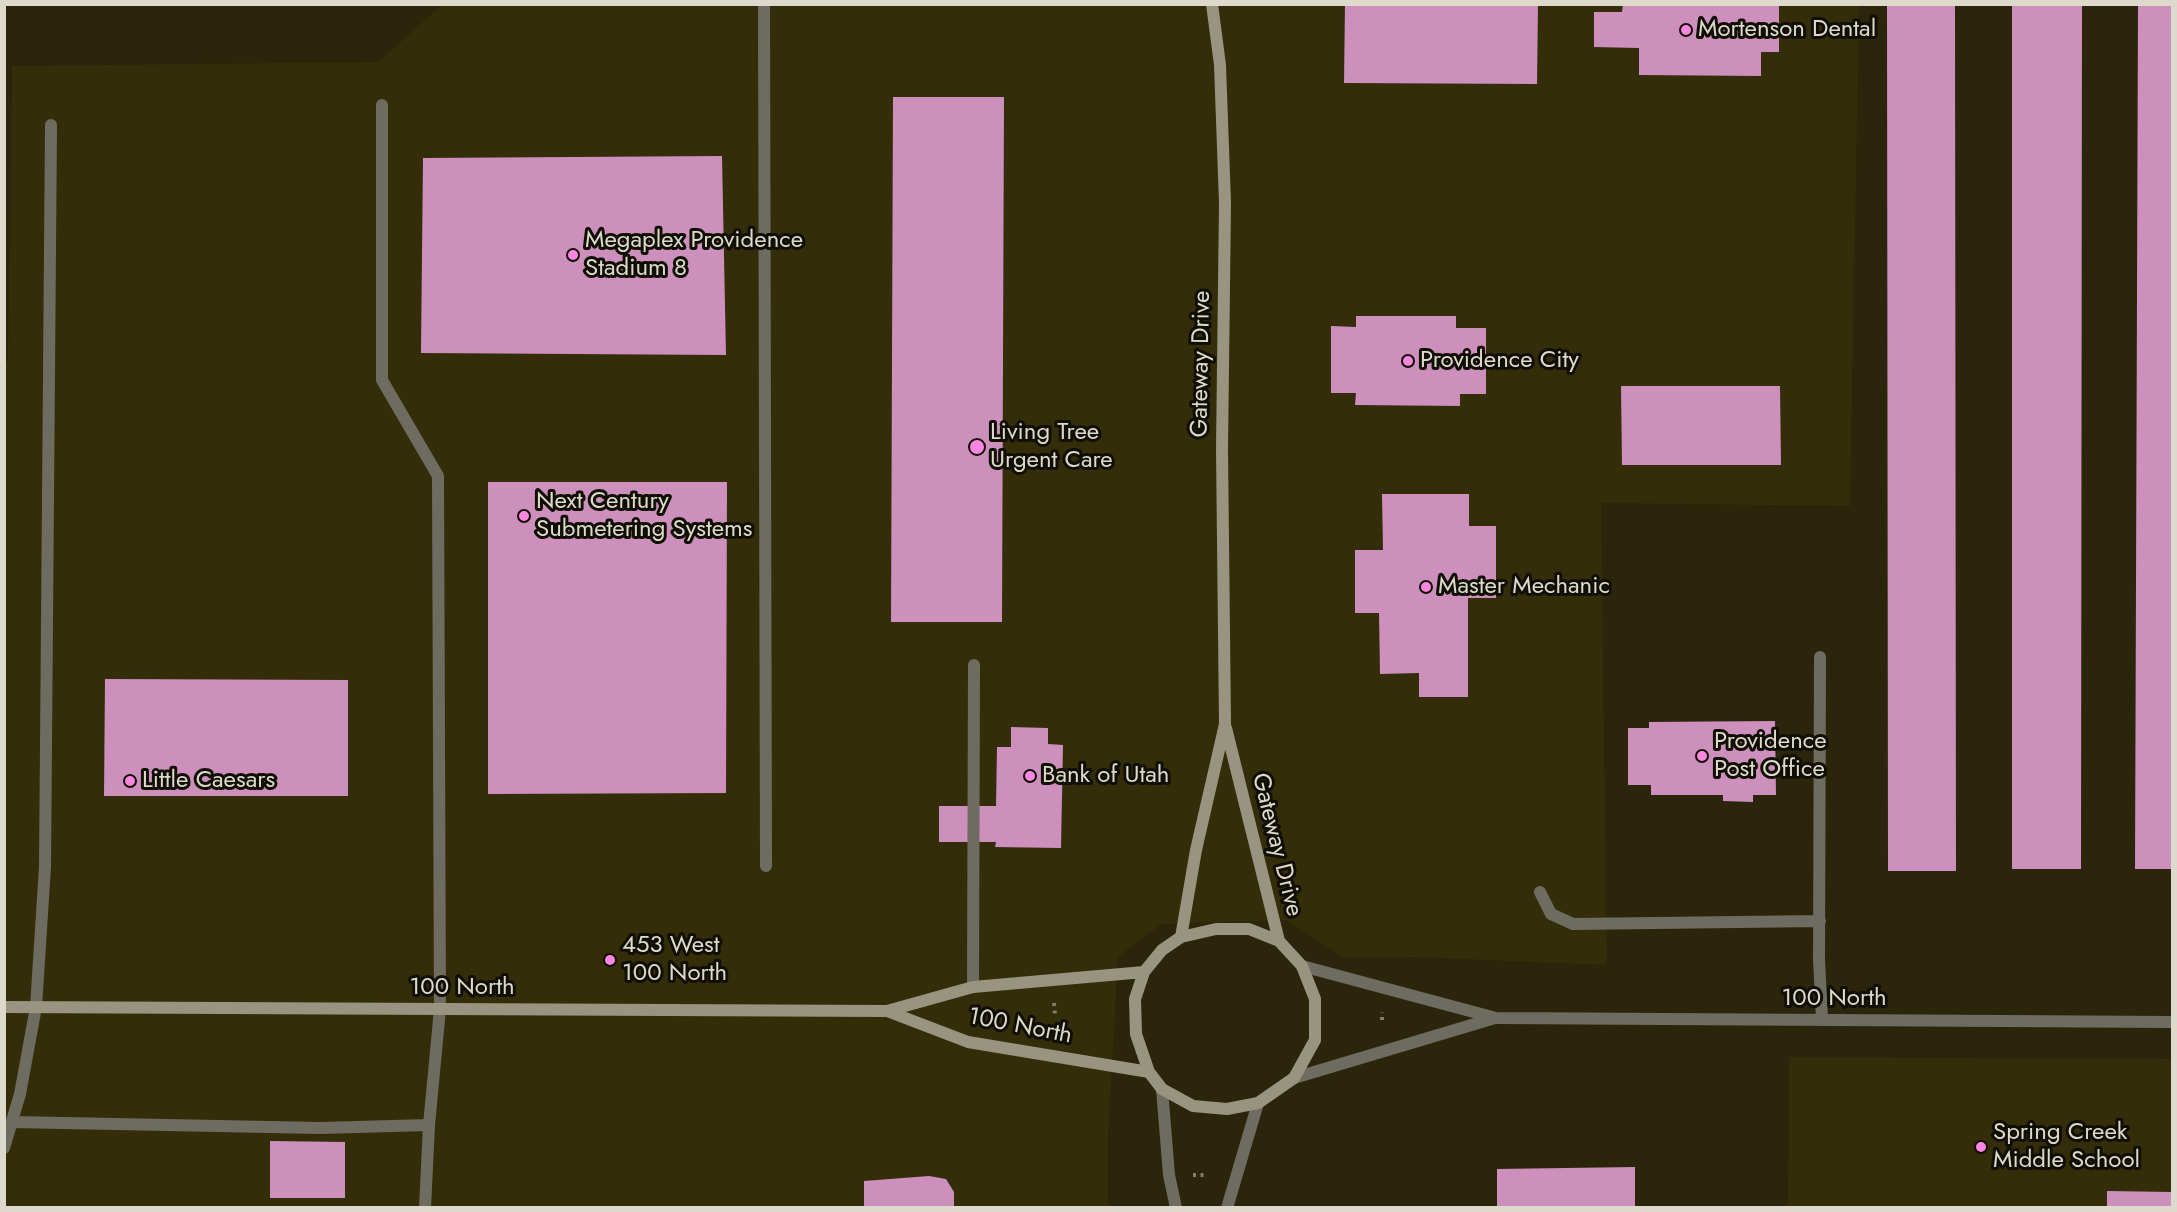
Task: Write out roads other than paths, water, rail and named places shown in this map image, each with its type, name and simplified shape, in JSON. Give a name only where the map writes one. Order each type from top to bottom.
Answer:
[{"type":"main road","name":"Gateway Drive","points":[[1212,4],[1220,65],[1225,203],[1222,449],[1225,724],[1278,941]]},
{"type":"main road","name":"Gateway Drive","points":[[1181,937],[1196,850],[1225,724]]},
{"type":"main road","points":[[1216,929],[1249,930],[1278,941],[1302,966],[1315,999],[1315,1040],[1294,1078],[1258,1103],[1227,1109],[1193,1106],[1162,1089],[1149,1072],[1136,1034],[1135,999],[1144,972],[1162,950],[1181,937],[1216,929]]},
{"type":"main road","name":"100 North","points":[[4,1007],[887,1011],[973,987],[1144,972]]},
{"type":"main road","name":"100 North","points":[[887,1011],[968,1042],[1149,1072]]},
{"type":"street","points":[[764,4],[766,866]]},
{"type":"street","points":[[382,105],[382,380],[438,477],[440,1009],[429,1125],[425,1208]]},
{"type":"street","points":[[4,1148],[20,1094],[36,1007],[45,867],[51,124]]},
{"type":"street","points":[[1820,657],[1819,958],[1822,1019]]},
{"type":"street","points":[[973,987],[974,665]]},
{"type":"street","points":[[1540,892],[1551,914],[1573,924],[1820,921]]},
{"type":"street","name":"100 North","points":[[1302,966],[1496,1018],[2172,1022]]},
{"type":"street","name":"100 North","points":[[1294,1078],[1496,1018]]},
{"type":"street","points":[[1162,1089],[1169,1175],[1176,1208]]},
{"type":"street","points":[[1227,1208],[1258,1103]]},
{"type":"street","points":[[12,1122],[320,1128],[429,1125]]},
{"type":"place","name":"Mortenson Dental","points":[[1686,30]]},
{"type":"place","name":"Megaplex Providence Stadium 8","points":[[573,255]]},
{"type":"place","name":"Providence City","points":[[1408,361]]},
{"type":"place","name":"Living Tree Urgent Care","points":[[977,447]]},
{"type":"place","name":"Next Century Submetering Systems","points":[[524,516]]},
{"type":"place","name":"Master Mechanic","points":[[1426,587]]},
{"type":"place","name":"Providence Post Office","points":[[1702,756]]},
{"type":"place","name":"Bank of Utah","points":[[1030,776]]},
{"type":"place","name":"Little Caesars","points":[[130,781]]},
{"type":"place","name":"453 West 100 North","points":[[610,960]]},
{"type":"place","name":"Spring Creek Middle School","points":[[1981,1147]]}]
